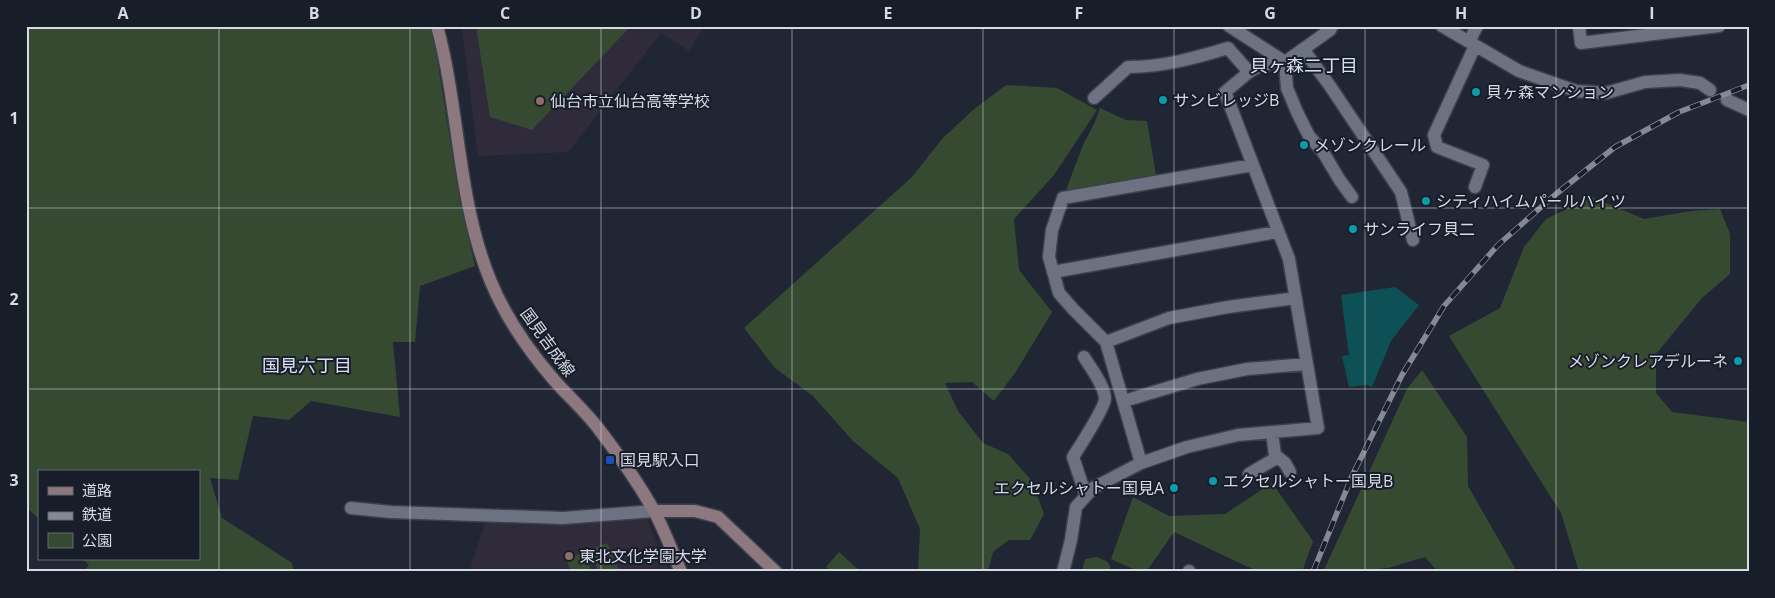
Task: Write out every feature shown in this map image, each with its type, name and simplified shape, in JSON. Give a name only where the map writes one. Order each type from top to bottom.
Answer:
[{"type":"street","name":"国見吉成線","points":[[436,26],[452,96],[475,233],[491,282],[514,325],[553,379],[597,426],[630,473],[654,511],[681,572]]},
{"type":"street","points":[[1229,26],[1285,62]]},
{"type":"street","points":[[1063,572],[1071,540],[1076,507],[1093,488],[1141,463],[1204,443],[1238,435],[1318,428],[1289,259],[1277,232],[1225,92],[1249,72],[1261,65],[1285,62],[1330,30],[1332,26]]},
{"type":"street","points":[[1442,26],[1519,71],[1576,91],[1606,93],[1646,82],[1680,80],[1700,83],[1710,90]]},
{"type":"street","points":[[1475,187],[1482,165],[1437,147],[1434,135],[1472,44],[1477,26]]},
{"type":"street","points":[[1579,26],[1581,43],[1718,26]]},
{"type":"street","points":[[1094,98],[1128,67],[1150,67],[1178,63],[1228,48],[1249,72]]},
{"type":"street","points":[[1303,49],[1330,86],[1400,192],[1414,240]]},
{"type":"street","points":[[1285,62],[1287,88],[1309,136],[1323,152],[1339,179],[1353,196]]},
{"type":"street","points":[[1727,100],[1749,110]]},
{"type":"street","points":[[1141,463],[1106,342],[1072,309],[1060,293],[1053,272],[1049,257],[1052,230],[1062,198],[1253,165]]},
{"type":"street","points":[[1053,272],[1277,232]]},
{"type":"street","points":[[1106,342],[1169,318],[1228,307],[1296,298]]},
{"type":"street","points":[[1084,357],[1099,381],[1105,398],[1073,457],[1086,496]]},
{"type":"street","points":[[1124,401],[1213,376],[1247,369],[1307,364]]},
{"type":"street","points":[[1272,432],[1275,454],[1285,463],[1290,472]]},
{"type":"street","points":[[1249,474],[1278,457]]},
{"type":"street","points":[[351,508],[391,512],[563,518],[654,511],[695,511],[718,517],[776,572]]},
{"type":"shaded area","name":"仙台市立仙台高等学校","points":[[462,26],[705,26],[689,51],[661,33],[568,152],[478,156]]},
{"type":"shaded area","points":[[1395,287],[1419,305],[1391,341],[1372,387],[1367,385],[1349,387],[1342,356],[1349,355],[1341,295]]},
{"type":"shaded area","name":"東北文化学園大学","points":[[646,517],[670,572],[469,572],[485,523],[553,524]]},
{"type":"green space","points":[[26,26],[430,26],[434,39],[458,190],[475,266],[420,286],[415,342],[393,342],[400,417],[311,401],[289,420],[253,416],[238,480],[210,478],[222,518],[292,563],[294,572],[83,572],[89,565],[84,560],[200,560],[200,470],[38,470],[38,518],[26,507]]},
{"type":"green space","points":[[476,26],[631,26],[532,130],[490,117]]},
{"type":"green space","points":[[1006,85],[1057,88],[1097,110],[1054,175],[1014,219],[1019,270],[1052,312],[1017,370],[994,401],[972,382],[945,383],[958,411],[983,443],[1008,454],[1032,481],[1044,514],[1030,540],[1009,540],[993,552],[988,572],[918,572],[920,529],[898,478],[853,441],[813,396],[775,368],[744,328],[912,177],[942,139],[973,110]]},
{"type":"green space","points":[[1100,108],[1126,120],[1147,121],[1156,175],[1066,190],[1083,145]]},
{"type":"green space","points":[[1592,197],[1644,219],[1691,211],[1720,209],[1730,234],[1730,274],[1702,298],[1656,354],[1656,393],[1672,412],[1749,422],[1749,572],[1579,572],[1561,513],[1449,336],[1500,308],[1524,247],[1546,219]]},
{"type":"green space","points":[[1422,370],[1467,437],[1468,486],[1515,568],[1515,572],[1438,572],[1425,557],[1388,568],[1323,572],[1407,389]]},
{"type":"green space","points":[[1272,483],[1313,541],[1302,572],[1259,572],[1174,532],[1146,572],[1140,572],[1111,559],[1133,497],[1169,516],[1225,514]]},
{"type":"green space","points":[[607,543],[620,572],[599,572],[589,550]]},
{"type":"green space","points":[[584,552],[592,572],[571,572],[566,559]]},
{"type":"green space","points":[[839,552],[861,572],[831,572],[826,567]]},
{"type":"green space","points":[[1097,557],[1108,562],[1112,572],[1082,572],[1085,559]]},
{"type":"railway","points":[[1313,572],[1352,476],[1402,375],[1444,306],[1498,245],[1556,194],[1615,147],[1679,112],[1749,85]]},
{"type":"place","name":"貝ヶ森マンション","points":[[1476,92]]},
{"type":"place","name":"サンビレッジB","points":[[1163,100]]},
{"type":"place","name":"仙台市立仙台高等学校","points":[[540,101]]},
{"type":"place","name":"メゾンクレール","points":[[1304,145]]},
{"type":"place","name":"シティハイムパールハイツ","points":[[1426,201]]},
{"type":"place","name":"サンライフ貝二","points":[[1353,229]]},
{"type":"place","name":"メゾンクレアデルーネ","points":[[1738,361]]},
{"type":"place","name":"国見駅入口","points":[[610,460]]},
{"type":"place","name":"エクセルシャトー国見B","points":[[1213,481]]},
{"type":"place","name":"エクセルシャトー国見A","points":[[1174,488]]},
{"type":"place","name":"東北文化学園大学","points":[[569,556]]},
{"type":"district","name":"貝ヶ森二丁目","points":[[1304,65]]},
{"type":"district","name":"国見六丁目","points":[[307,365]]}]
